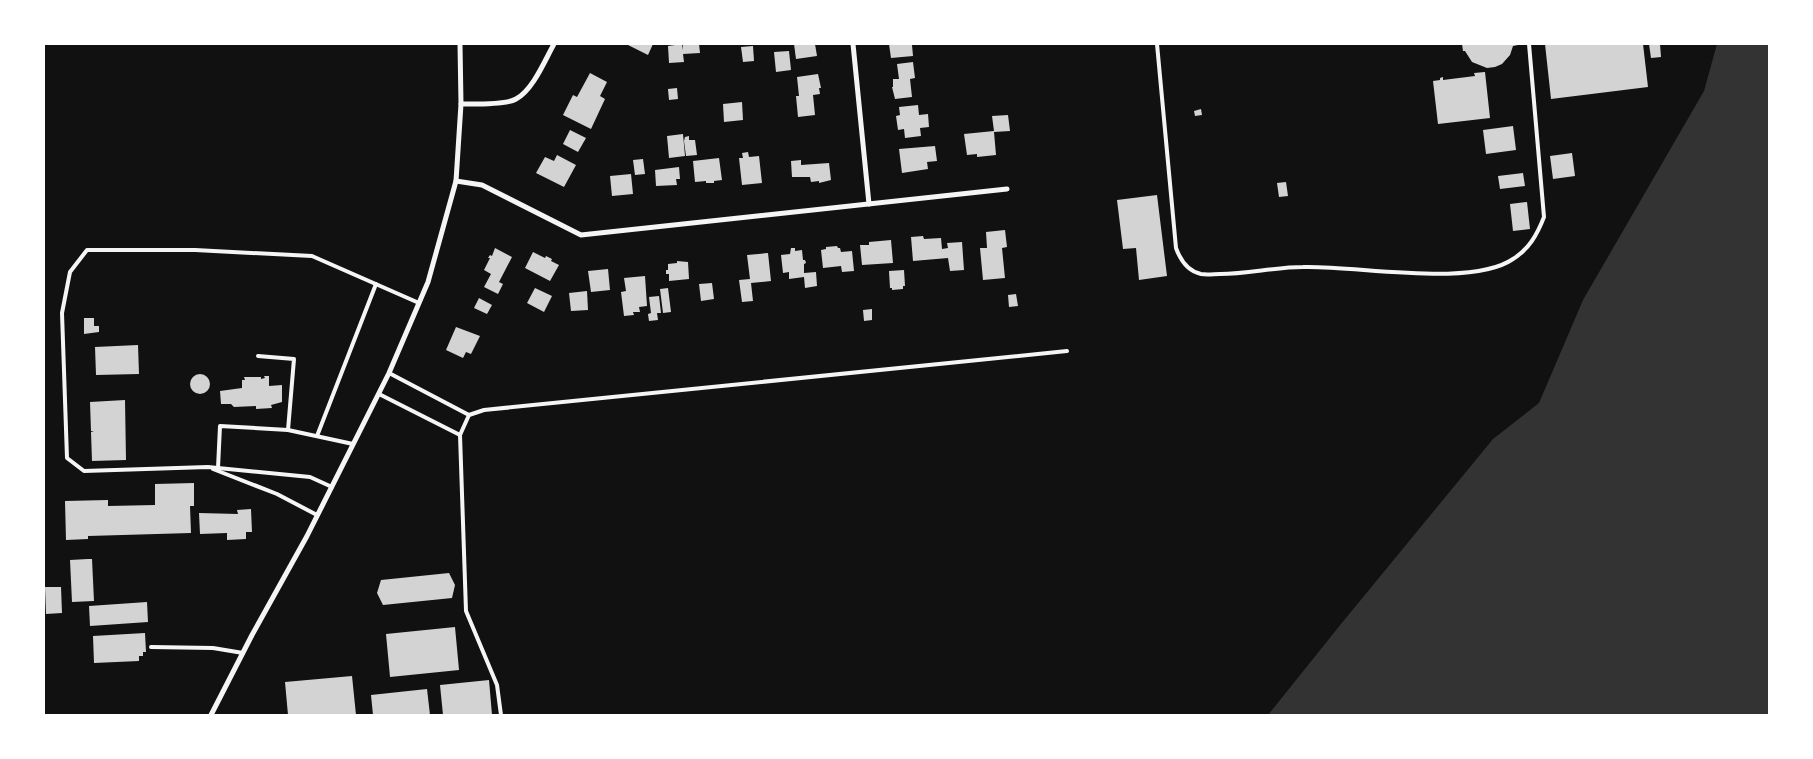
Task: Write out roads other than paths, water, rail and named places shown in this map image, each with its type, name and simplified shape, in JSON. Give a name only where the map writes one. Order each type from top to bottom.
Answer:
[{"type":"street","points":[[211,715],[379,394],[428,282],[456,181],[461,104],[460,44]]},
{"type":"street","points":[[461,104],[496,103],[516,100],[530,87],[554,44]]},
{"type":"street","points":[[853,44],[870,204]]},
{"type":"street","points":[[456,181],[482,185],[581,234],[1007,190]]},
{"type":"lane","points":[[1157,44],[1176,248],[1180,259],[1188,267],[1200,274],[1231,274],[1303,267],[1453,274],[1494,267],[1512,260],[1533,240],[1544,217],[1529,44]]},
{"type":"lane","points":[[332,487],[310,478],[208,467],[84,471],[67,458],[62,313],[70,272],[87,250],[195,250],[312,256],[419,303]]},
{"type":"lane","points":[[317,436],[376,284]]},
{"type":"lane","points":[[389,373],[469,415],[484,410],[1067,351]]},
{"type":"lane","points":[[258,356],[294,359],[288,430]]},
{"type":"lane","points":[[379,394],[460,435]]},
{"type":"lane","points":[[469,415],[460,435],[466,611],[497,685],[501,715]]},
{"type":"lane","points":[[218,468],[220,426],[288,430],[353,444]]},
{"type":"lane","points":[[208,467],[277,494],[317,515]]},
{"type":"lane","points":[[151,647],[214,648],[243,653]]}]
